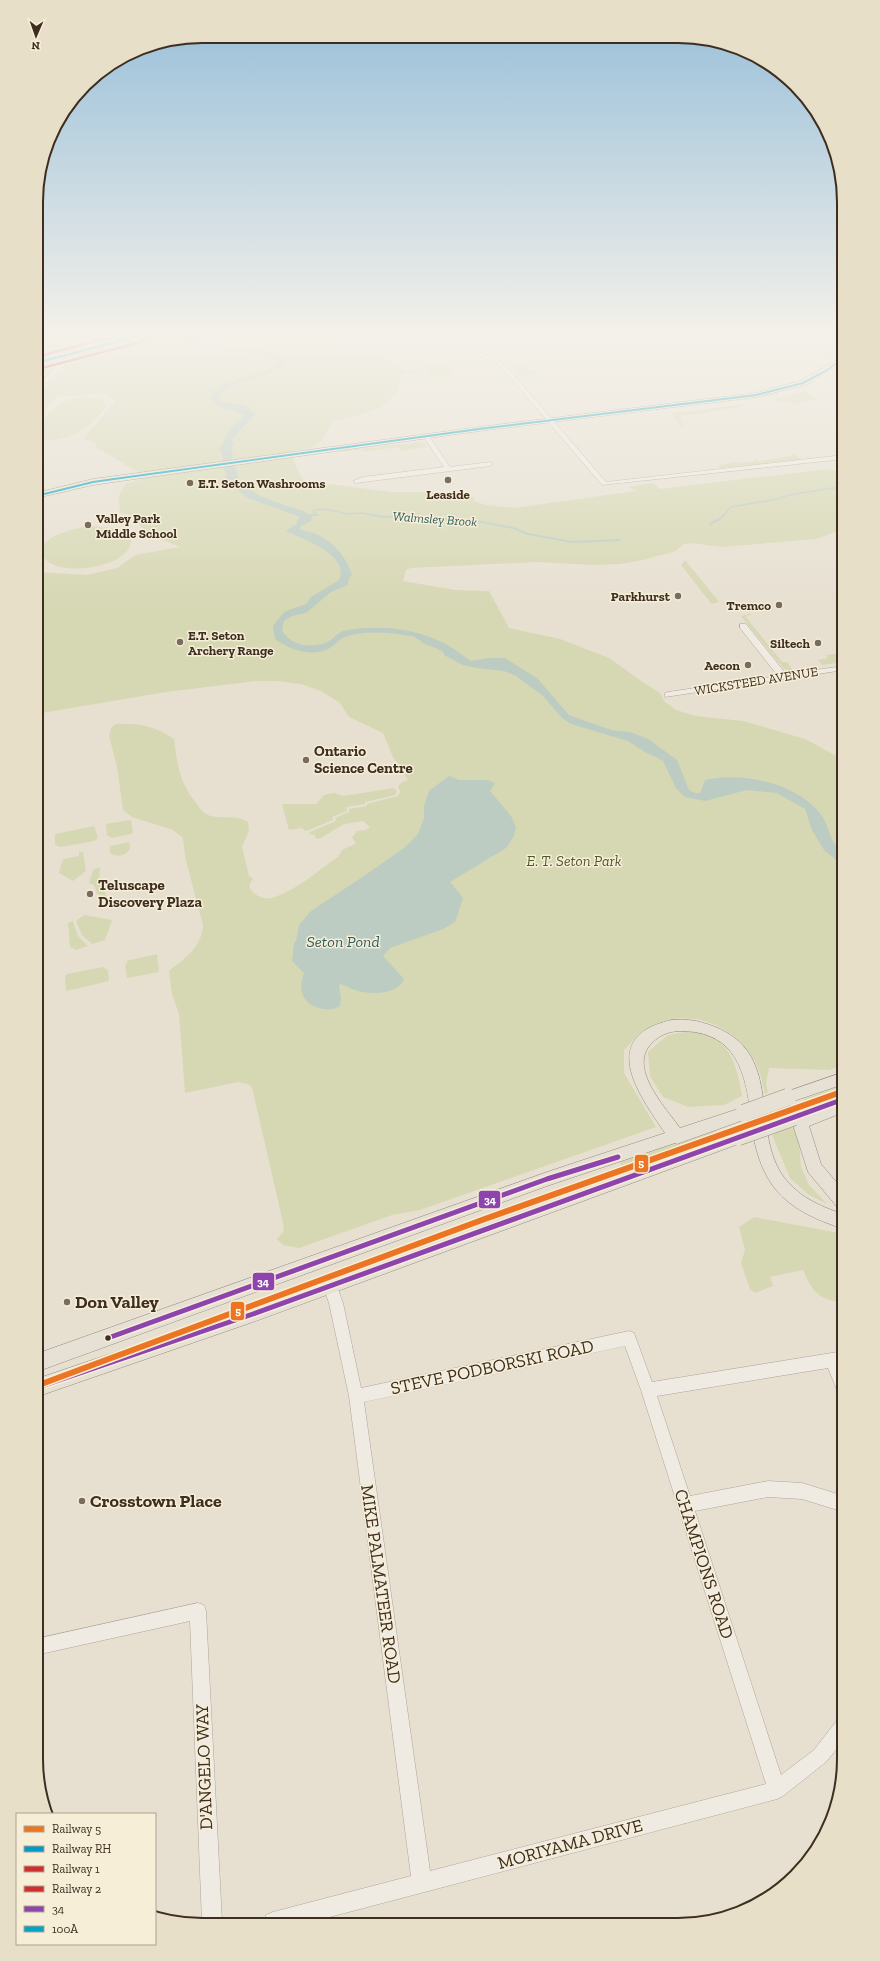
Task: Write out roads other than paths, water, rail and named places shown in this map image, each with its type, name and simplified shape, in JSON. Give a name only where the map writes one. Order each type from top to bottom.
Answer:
[{"type":"main road","points":[[43,494],[93,482],[147,474],[294,454],[521,427]]},
{"type":"main road","points":[[43,497],[114,479]]},
{"type":"main road","points":[[677,1137],[639,1076],[636,1058],[638,1049],[647,1038],[656,1031],[677,1025],[697,1026],[720,1034],[737,1047],[742,1055],[751,1074],[768,1165],[775,1178],[783,1189],[805,1206],[837,1219]]},
{"type":"main road","points":[[43,1360],[128,1331],[547,1179],[677,1137],[837,1080]]},
{"type":"main road","points":[[43,1386],[330,1286],[837,1102]]},
{"type":"main road","points":[[837,1108],[804,1121],[800,1125],[814,1167],[837,1195]]},
{"type":"street","points":[[553,427],[604,484],[837,458]]},
{"type":"street","points":[[428,438],[448,468]]},
{"type":"street","points":[[356,481],[448,468],[490,464]]},
{"type":"street","points":[[743,626],[784,677]]},
{"type":"street","name":"WICKSTEED AVENUE","points":[[668,695],[837,669]]},
{"type":"street","name":"MIKE PALMATEER ROAD","points":[[330,1286],[336,1303],[356,1396],[422,1884]]},
{"type":"street","name":"STEVE PODBORSKI ROAD","points":[[356,1396],[629,1338]]},
{"type":"street","name":"CHAMPIONS ROAD","points":[[629,1338],[648,1390],[776,1790]]},
{"type":"street","points":[[648,1390],[837,1360]]},
{"type":"street","points":[[685,1505],[768,1489],[802,1491],[837,1502]]},
{"type":"street","name":"D'ANGELO WAY","points":[[43,1645],[198,1611],[212,1918]]},
{"type":"street","name":"MORIYAMA DRIVE","points":[[289,1918],[776,1790],[820,1756],[837,1734]]},
{"type":"water","points":[[233,427],[244,427],[232,439],[234,444],[231,448],[233,454],[232,464],[236,469],[239,482],[262,497],[300,510],[312,517],[311,521],[300,527],[300,529],[316,534],[330,542],[344,557],[352,575],[349,578],[348,585],[331,592],[306,613],[292,616],[284,621],[282,630],[288,638],[301,644],[315,645],[328,642],[343,631],[369,628],[396,629],[422,634],[434,639],[449,646],[471,661],[489,658],[505,658],[537,678],[569,715],[611,730],[630,732],[648,739],[677,760],[689,790],[695,793],[700,793],[705,780],[735,777],[766,782],[795,793],[808,802],[823,817],[837,846],[837,860],[824,850],[812,830],[805,809],[777,793],[747,790],[705,801],[685,797],[676,788],[663,761],[628,741],[571,724],[562,718],[543,696],[516,676],[504,671],[463,665],[444,655],[444,653],[440,650],[425,644],[412,636],[380,633],[356,634],[345,637],[330,648],[316,652],[295,649],[275,639],[273,626],[284,612],[306,604],[311,597],[339,580],[340,571],[337,562],[323,549],[286,531],[296,524],[299,518],[298,516],[248,498],[227,482],[227,474],[221,465],[223,456],[219,449]]},
{"type":"water","name":"Seton Pond","points":[[449,776],[459,780],[487,780],[495,783],[490,791],[511,816],[516,827],[514,836],[506,848],[450,882],[463,898],[455,922],[443,929],[390,948],[383,956],[404,979],[401,984],[390,991],[368,993],[340,984],[340,1006],[323,1009],[312,1005],[304,997],[301,989],[304,973],[292,961],[294,943],[296,941],[299,925],[311,911],[404,848],[418,834],[424,818],[424,806],[429,791]]},
{"type":"waterway","name":"Walmsley Brook","points":[[723,516],[731,507],[778,499],[789,495],[837,488]]},
{"type":"waterway","name":"Walmsley Brook","points":[[307,515],[317,515],[313,512],[315,510],[325,509],[348,514],[362,513],[372,515]]},
{"type":"waterway","name":"Walmsley Brook","points":[[372,515],[385,517],[399,516],[414,519],[435,518],[476,521],[513,528],[528,534],[572,542],[620,540]]},
{"type":"waterway","name":"Walmsley Brook","points":[[372,515],[377,516]]},
{"type":"waterway","name":"Walmsley Brook","points":[[710,524],[723,516]]},
{"type":"rail line","name":"5","points":[[43,1383],[482,1220],[837,1093]]},
{"type":"place","name":"Leaside","points":[[448,480]]},
{"type":"place","name":"E.T. Seton Washrooms","points":[[190,483]]},
{"type":"place","name":"Valley Park Middle School","points":[[88,525]]},
{"type":"place","name":"Parkhurst","points":[[678,596]]},
{"type":"place","name":"Tremco","points":[[779,605]]},
{"type":"place","name":"E.T. Seton Archery Range","points":[[180,642]]},
{"type":"place","name":"Siltech","points":[[818,643]]},
{"type":"place","name":"Aecon","points":[[748,665]]},
{"type":"place","name":"Ontario Science Centre","points":[[306,760]]},
{"type":"place","name":"Teluscape Discovery Plaza","points":[[90,894]]},
{"type":"place","name":"Don Valley","points":[[67,1302]]},
{"type":"place","name":"Crosstown Place","points":[[82,1501]]},
{"type":"park label","name":"E. T. Seton Park","points":[[574,861]]}]
